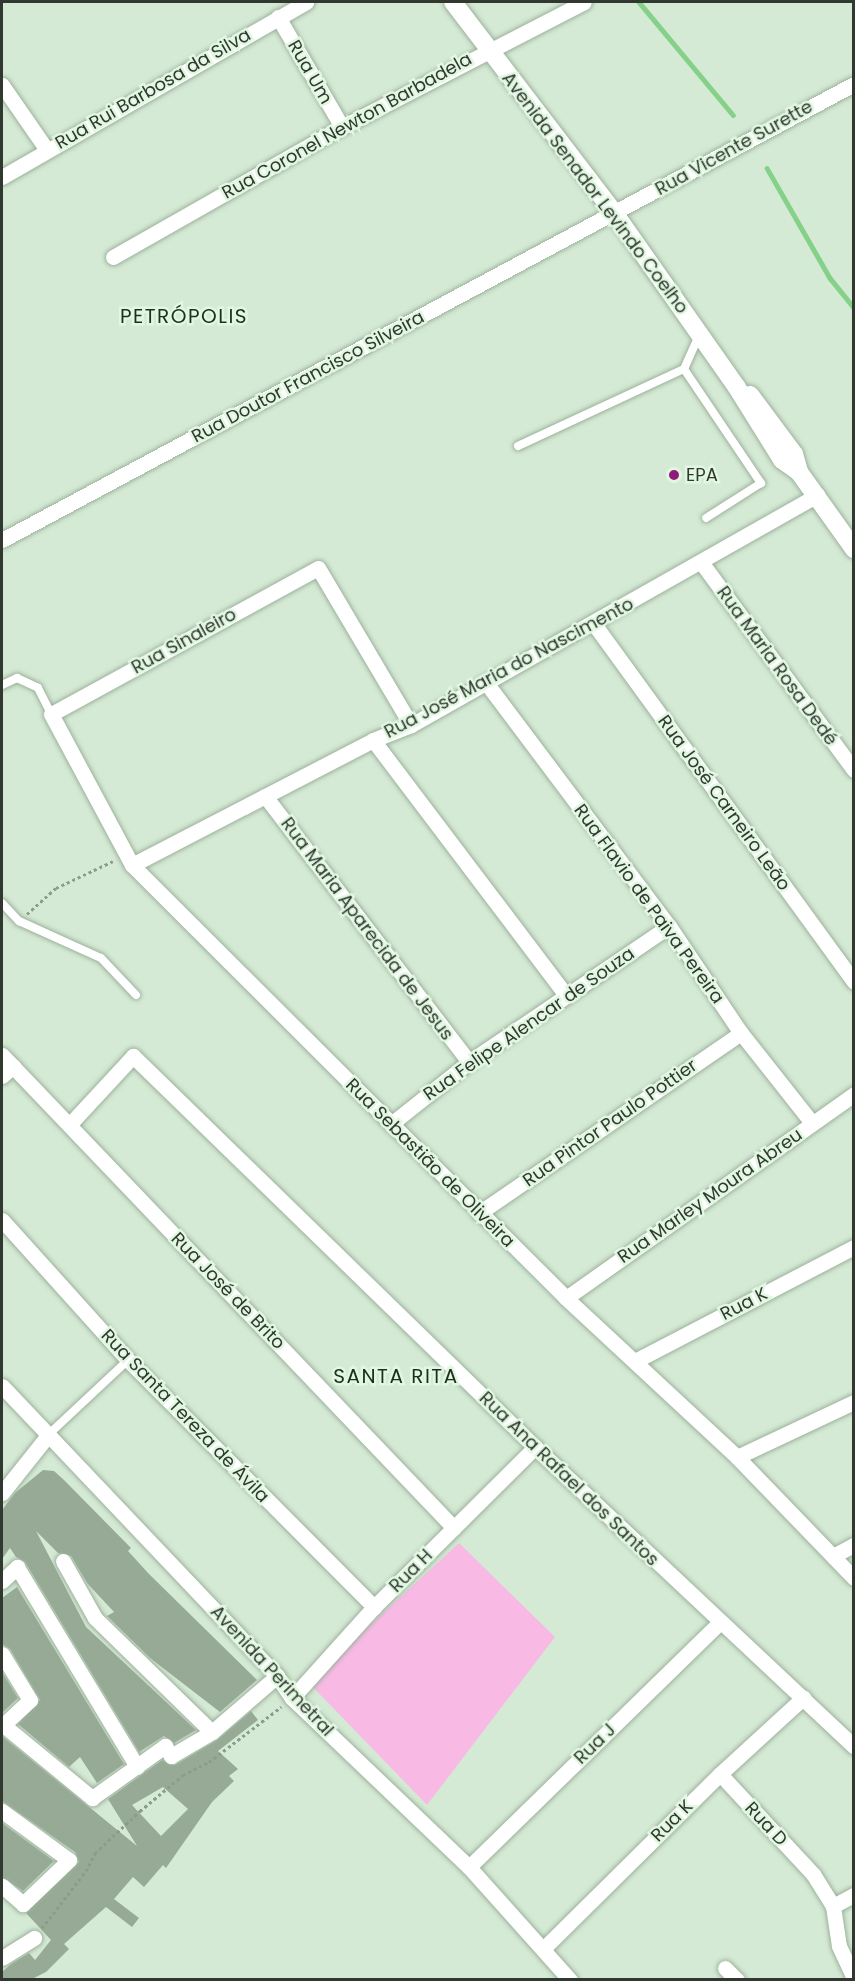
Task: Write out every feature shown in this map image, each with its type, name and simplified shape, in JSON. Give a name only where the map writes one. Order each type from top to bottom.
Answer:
[{"type":"street","name":"Rua Rui Barbosa da Silva","points":[[2,177],[306,2]]},
{"type":"street","name":"Avenida Senador Levindo Coelho","points":[[453,2],[615,214],[736,386],[782,460],[799,472],[850,537]]},
{"type":"street","name":"Rua Coronel Newton Barbadela","points":[[113,257],[342,127],[488,49],[584,2]]},
{"type":"street","name":"Rua Um","points":[[278,17],[342,127]]},
{"type":"street","name":"Rua Vicente Surette","points":[[615,214],[696,166],[854,84]]},
{"type":"street","points":[[2,85],[47,150]]},
{"type":"street","name":"Rua Doutor Francisco Silveira","points":[[2,540],[615,214]]},
{"type":"street","name":"Rua José Maria do Nascimento","points":[[132,865],[373,740],[411,725],[487,684],[817,495]]},
{"type":"street","name":"Rua Maria Rosa Dedé","points":[[701,562],[854,770]]},
{"type":"street","name":"Rua Sinaleiro","points":[[51,714],[318,568],[411,725]]},
{"type":"street","name":"Rua José Carneiro Leão","points":[[594,624],[854,982]]},
{"type":"street","name":"Rua Flavio de Paiva Pereira","points":[[487,684],[669,926],[741,1033],[812,1123]]},
{"type":"street","name":"Rua Sebastião de Oliveira","points":[[51,714],[132,865],[479,1213],[566,1298],[737,1457],[854,1578]]},
{"type":"street","points":[[373,740],[566,995]]},
{"type":"street","name":"Rua Maria Aparecida de Jesus","points":[[265,796],[469,1062]]},
{"type":"street","name":"Rua Felipe Alencar de Souza","points":[[391,1124],[469,1062],[669,926]]},
{"type":"street","name":"Rua Pintor Paulo Pottier","points":[[479,1213],[741,1033]]},
{"type":"street","name":"Rua Ana Rafael dos Santos","points":[[70,1124],[133,1056],[535,1447],[854,1747]]},
{"type":"street","name":"Rua José de Brito","points":[[5,1066],[70,1124],[454,1528]]},
{"type":"street","name":"Rua Marley Moura Abreu","points":[[566,1298],[853,1096]]},
{"type":"street","name":"Rua Santa Tereza de Ávila","points":[[2,1220],[128,1360],[374,1607]]},
{"type":"street","name":"Rua K","points":[[635,1361],[854,1247]]},
{"type":"street","name":"Avenida Perimetral","points":[[2,1386],[277,1676],[292,1698],[469,1867],[544,1948],[570,1980]]},
{"type":"street","points":[[737,1457],[854,1402]]},
{"type":"street","points":[[2,1493],[49,1434]]},
{"type":"street","name":"Rua H","points":[[292,1698],[374,1607],[535,1447]]},
{"type":"street","points":[[833,1556],[854,1545]]},
{"type":"street","points":[[63,1561],[94,1618],[212,1732]]},
{"type":"street","points":[[2,1581],[17,1567],[137,1767]]},
{"type":"street","name":"Rua J","points":[[469,1867],[720,1622]]},
{"type":"street","points":[[2,1653],[30,1700],[2,1724],[92,1798],[165,1746],[171,1756],[212,1732],[277,1676]]},
{"type":"street","name":"Rua K","points":[[544,1948],[720,1774],[803,1698]]},
{"type":"street","name":"Rua D","points":[[720,1774],[813,1874],[833,1906]]},
{"type":"street","points":[[2,1811],[69,1860],[22,1904],[2,1886]]},
{"type":"street","points":[[854,1895],[833,1906],[839,1946],[854,1977]]},
{"type":"street","points":[[2,1958],[34,1938]]},
{"type":"street","points":[[725,1968],[737,1980]]},
{"type":"lane","points":[[518,446],[684,369],[699,333]]},
{"type":"lane","points":[[684,369],[761,483],[706,518]]},
{"type":"lane","points":[[2,685],[17,678],[38,688],[51,714]]},
{"type":"lane","points":[[2,903],[19,921],[101,958],[136,995]]},
{"type":"lane","points":[[49,1434],[128,1360]]},
{"type":"path","points":[[19,921],[56,888],[114,861],[132,865]]},
{"type":"path","points":[[34,1938],[86,1871],[95,1853],[140,1811],[183,1775],[209,1762],[292,1698]]},
{"type":"shaded area","points":[[459,1543],[555,1637],[427,1805],[308,1682]]},
{"type":"building","points":[[43,1470],[54,1471],[64,1480],[131,1548],[128,1551],[149,1574],[257,1680],[220,1712],[150,1658],[107,1616],[114,1612],[87,1583],[71,1556],[58,1553],[36,1531],[86,1627],[196,1730],[174,1743],[164,1736],[139,1752],[25,1562],[16,1557],[10,1548],[2,1559],[2,1510],[15,1493]]},
{"type":"building","points":[[17,1587],[124,1764],[97,1783],[80,1757],[69,1767],[18,1724],[40,1700],[10,1649],[2,1644],[2,1598]]},
{"type":"building","points":[[2,1672],[18,1698],[2,1713]]},
{"type":"building","points":[[251,1711],[258,1720],[218,1751],[238,1769],[229,1776],[234,1781],[212,1802],[166,1868],[163,1865],[144,1887],[133,1877],[114,1899],[139,1918],[132,1927],[106,1907],[64,1944],[69,1949],[46,1972],[30,1980],[2,1980],[2,1972],[11,1964],[29,1953],[35,1960],[51,1940],[26,1913],[79,1862],[75,1852],[2,1801],[2,1736],[137,1846],[108,1799],[162,1760],[175,1765],[217,1740]],"holes":[[[163,1787],[188,1809],[161,1836],[132,1805]]]},
{"type":"building","points":[[2,1823],[54,1861],[23,1891],[2,1877]]},
{"type":"waterway","points":[[639,2],[733,115]]},
{"type":"waterway","points":[[767,168],[830,278],[854,308]]},
{"type":"place","name":"EPA","points":[[674,475]]},
{"type":"district","name":"PETRÓPOLIS","points":[[184,316]]},
{"type":"district","name":"SANTA RITA","points":[[396,1376]]}]
